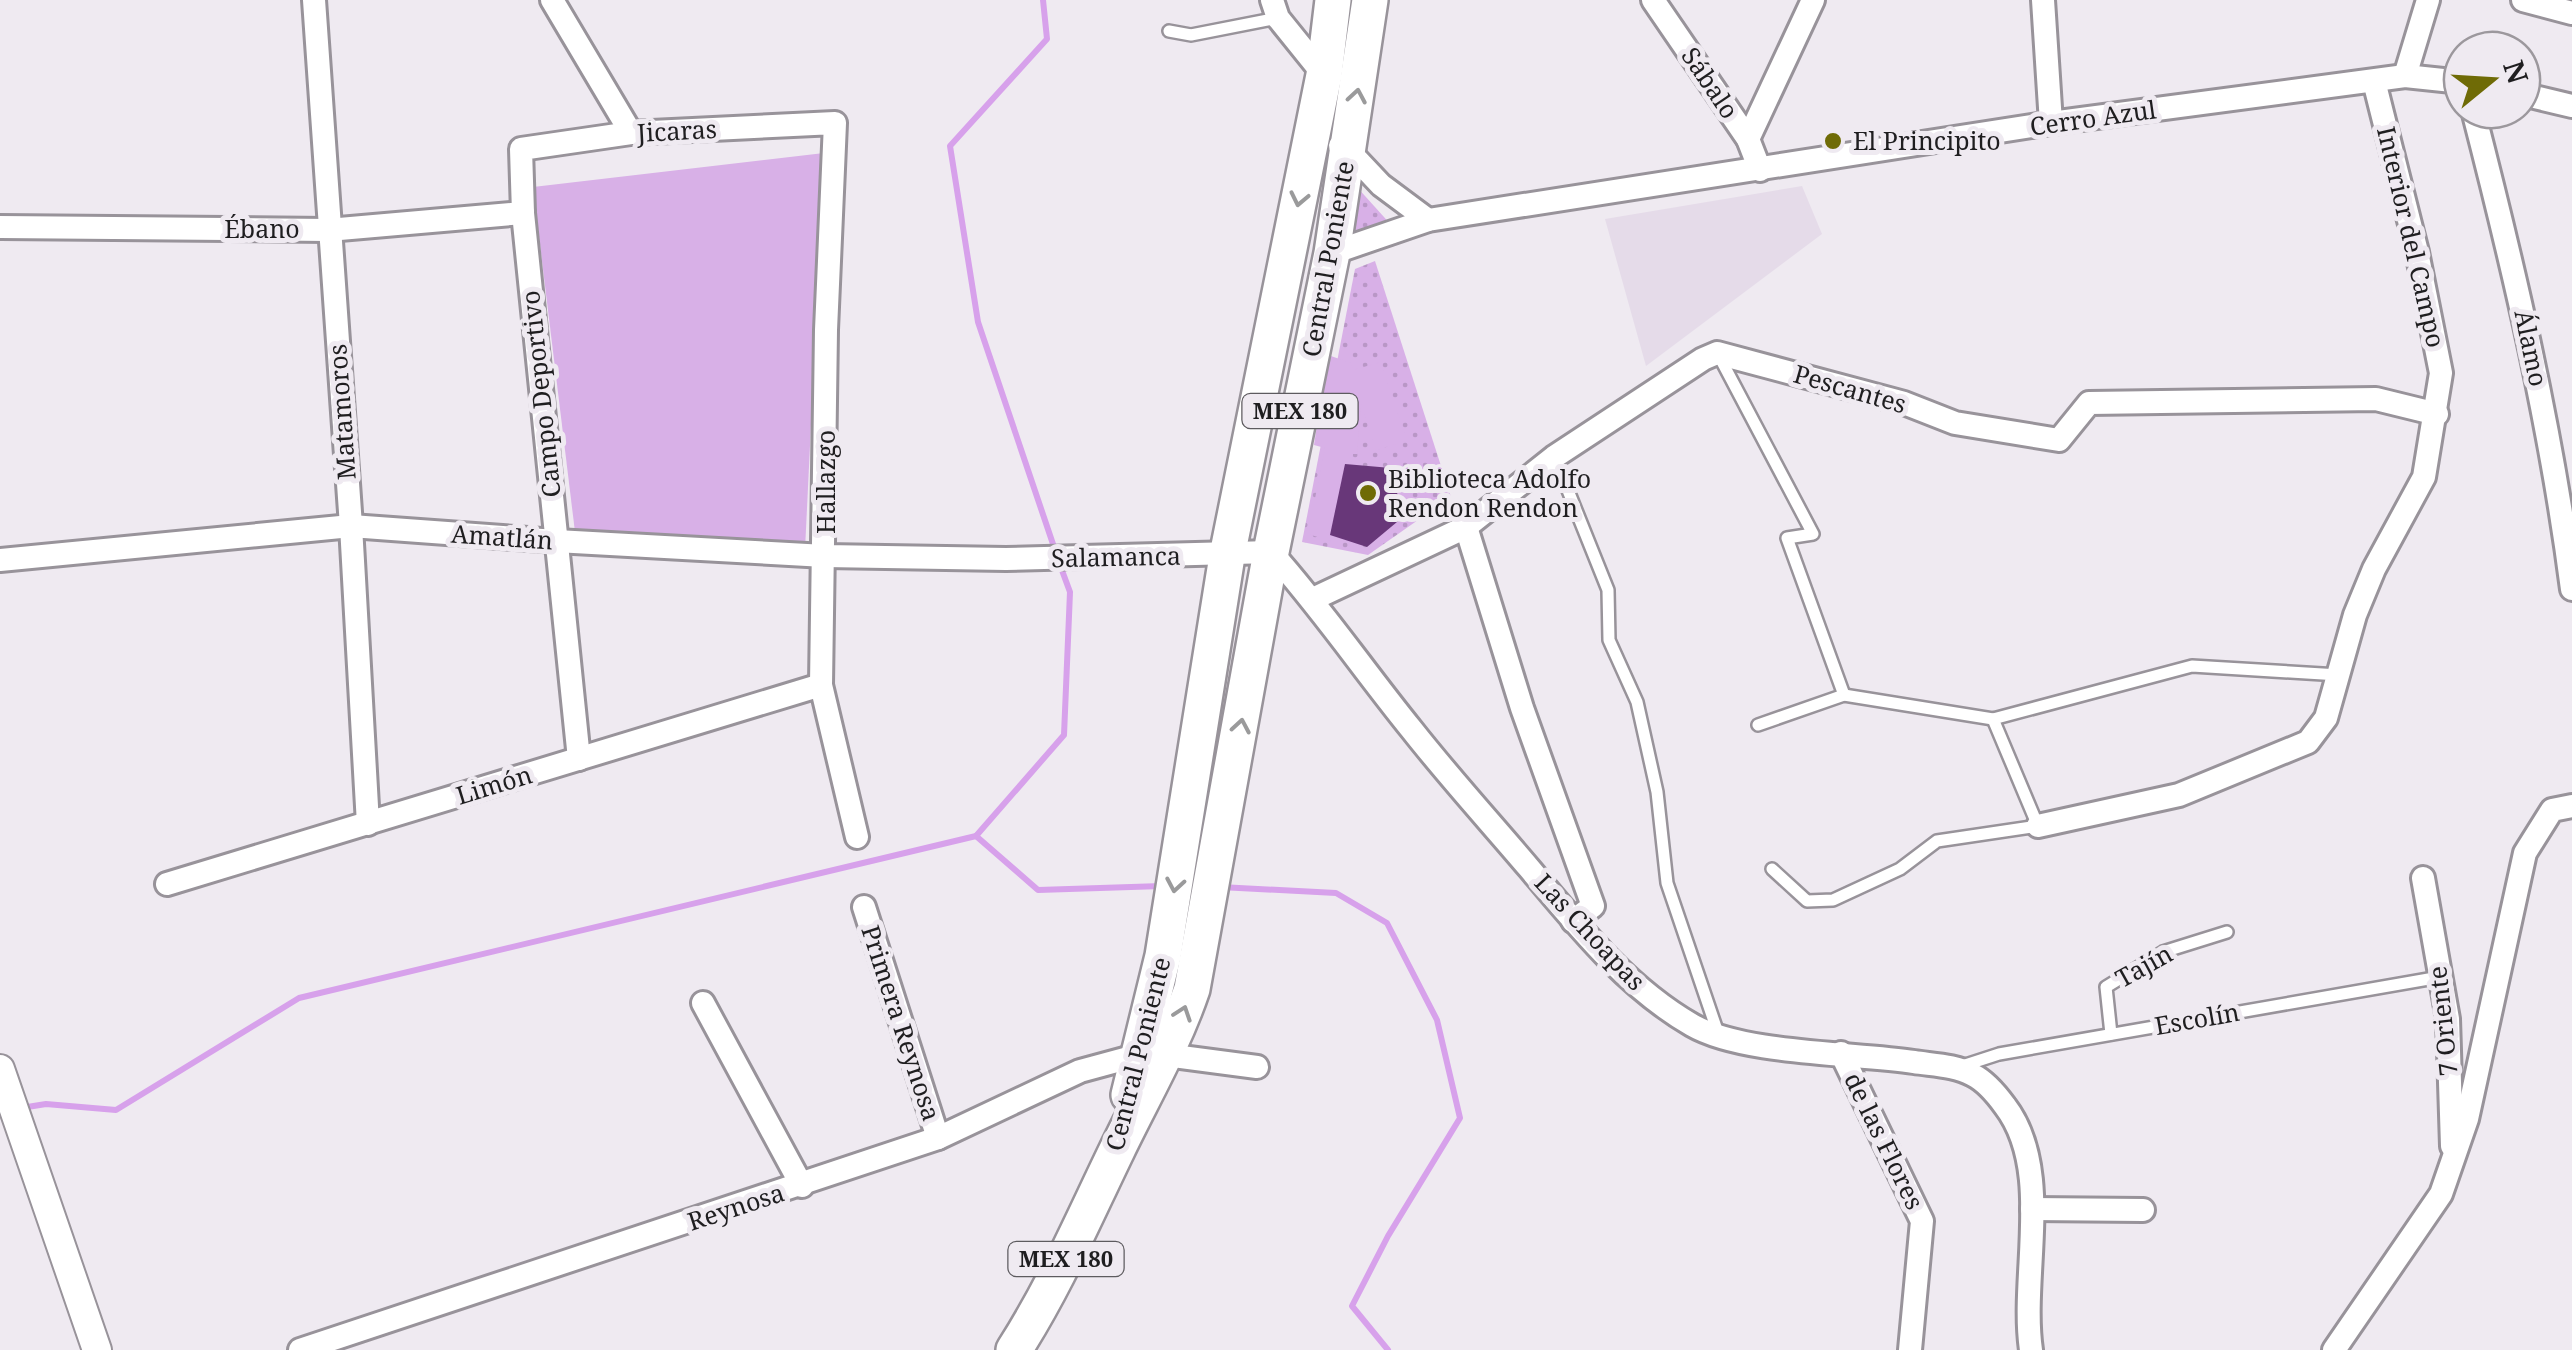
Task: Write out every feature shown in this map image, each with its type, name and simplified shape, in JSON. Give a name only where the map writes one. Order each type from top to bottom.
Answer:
[{"type":"main road","name":"Central Poniente","points":[[1014,1350],[1048,1296],[1110,1164],[1153,1055],[1163,956],[1227,556],[1324,75],[1333,0]]},
{"type":"main road","name":"Central Poniente","points":[[1153,1055],[1179,1026],[1200,958],[1271,552],[1332,252],[1370,0]]},
{"type":"street","name":"Matamoros","points":[[314,0],[368,824]]},
{"type":"street","points":[[552,0],[631,133]]},
{"type":"street","name":"Sábalo","points":[[1653,0],[1748,139],[1760,170]]},
{"type":"street","points":[[1748,139],[1813,0]]},
{"type":"street","points":[[2044,0],[2051,123]]},
{"type":"street","points":[[2405,76],[2428,0]]},
{"type":"street","points":[[2522,0],[2572,13]]},
{"type":"street","points":[[1275,9],[1324,75]]},
{"type":"street","name":"Cerro Azul","points":[[1332,252],[1428,220],[2051,123],[2405,76],[2442,80]]},
{"type":"street","name":"Interior del Campo","points":[[2038,826],[2180,795],[2308,742],[2326,718],[2355,614],[2374,569],[2424,477],[2441,372],[2429,306],[2374,81]]},
{"type":"street","points":[[2542,99],[2572,106]]},
{"type":"street","name":"Jicaras","points":[[520,150],[631,133],[836,123]]},
{"type":"street","name":"Hallazgo","points":[[836,123],[826,330],[826,556],[821,685],[857,837]]},
{"type":"street","name":"Álamo","points":[[2478,130],[2518,285],[2559,485],[2572,589]]},
{"type":"street","points":[[1312,133],[1348,150],[1380,184],[1428,220]]},
{"type":"street","name":"Campo Deportivo","points":[[520,150],[523,213],[579,758]]},
{"type":"street","name":"Ébano","points":[[0,227],[328,230],[523,213]]},
{"type":"street","points":[[1313,599],[1466,527],[1554,457],[1717,352]]},
{"type":"street","name":"Pescantes","points":[[1717,352],[1904,403],[1955,423],[2059,440],[2089,403],[2376,398],[2437,414]]},
{"type":"street","name":"Amatlán","points":[[0,560],[351,526],[826,556],[1006,559]]},
{"type":"street","points":[[1466,527],[1522,708],[1594,906],[1574,920]]},
{"type":"street","points":[[1227,556],[1271,552]]},
{"type":"street","name":"Las Choapas","points":[[1271,552],[1313,599],[1411,730],[1574,920],[1654,999],[1694,1027],[1742,1043],[1955,1068],[1986,1085],[2006,1107],[2020,1132],[2027,1158],[2032,1209],[2027,1324],[2031,1350]]},
{"type":"street","name":"Salamanca","points":[[1006,559],[1227,556]]},
{"type":"street","name":"Limón","points":[[167,884],[821,685]]},
{"type":"street","points":[[2334,1350],[2442,1194],[2467,1119],[2525,853],[2552,810],[2572,806]]},
{"type":"street","name":"7 Oriente","points":[[2423,878],[2448,1019],[2452,1164]]},
{"type":"street","name":"Primera Reynosa","points":[[864,907],[938,1138]]},
{"type":"street","points":[[703,1003],[802,1186]]},
{"type":"street","name":"de las Flores","points":[[1841,1053],[1922,1220],[1910,1350]]},
{"type":"street","points":[[1153,1055],[1258,1067]]},
{"type":"street","name":"Reynosa","points":[[300,1350],[802,1186],[938,1138],[1080,1071],[1153,1055]]},
{"type":"street","points":[[0,1068],[97,1350]]},
{"type":"street","points":[[2032,1209],[2142,1210]]},
{"type":"lane","points":[[1169,31],[1191,35],[1275,9]]},
{"type":"lane","points":[[1717,352],[1812,534],[1787,538],[1844,695]]},
{"type":"lane","points":[[1554,457],[1608,590],[1609,640],[1638,702],[1657,792],[1667,882],[1718,1036]]},
{"type":"lane","points":[[1758,725],[1844,695],[1993,719],[2192,666],[2340,675]]},
{"type":"lane","points":[[1993,719],[2038,826]]},
{"type":"lane","name":"Interior del Campo","points":[[1772,868],[1807,901],[1833,900],[1900,869],[1937,841],[2038,826]]},
{"type":"lane","name":"Tajín","points":[[2111,1034],[2106,988],[2163,952],[2227,932]]},
{"type":"lane","name":"Escolín","points":[[1955,1068],[1999,1054],[2440,978]]},
{"type":"shaded area","points":[[824,153],[805,550],[575,532],[533,187]]},
{"type":"shaded area","points":[[1356,186],[1393,227],[1345,239]]},
{"type":"shaded area","points":[[1802,186],[1822,234],[1646,366],[1605,219]]},
{"type":"shaded area","points":[[1375,261],[1451,497],[1368,555],[1302,542],[1355,269]]},
{"type":"shaded area","points":[[1328,355],[1351,363],[1353,370],[1381,362],[1407,441],[1376,450],[1361,404],[1357,454],[1353,454],[1337,543],[1308,534],[1325,448],[1314,445]]},
{"type":"building","name":"Biblioteca Adolfo Rendon Rendon","points":[[1345,464],[1391,468],[1403,517],[1367,547],[1330,535]]},
{"type":"waterway","points":[[1043,0],[1047,39],[950,146],[978,322],[1056,553]]},
{"type":"waterway","points":[[21,1108],[46,1104],[116,1110],[299,998],[976,836],[1064,735],[1070,592],[1060,565]]},
{"type":"waterway","points":[[976,836],[1038,890],[1162,886]]},
{"type":"waterway","points":[[1220,887],[1336,893],[1387,923],[1437,1020],[1460,1118],[1388,1236],[1352,1306],[1388,1350]]},
{"type":"place","name":"El Principito","points":[[1833,141]]},
{"type":"place","name":"Biblioteca Adolfo Rendon Rendon","points":[[1368,493]]}]
